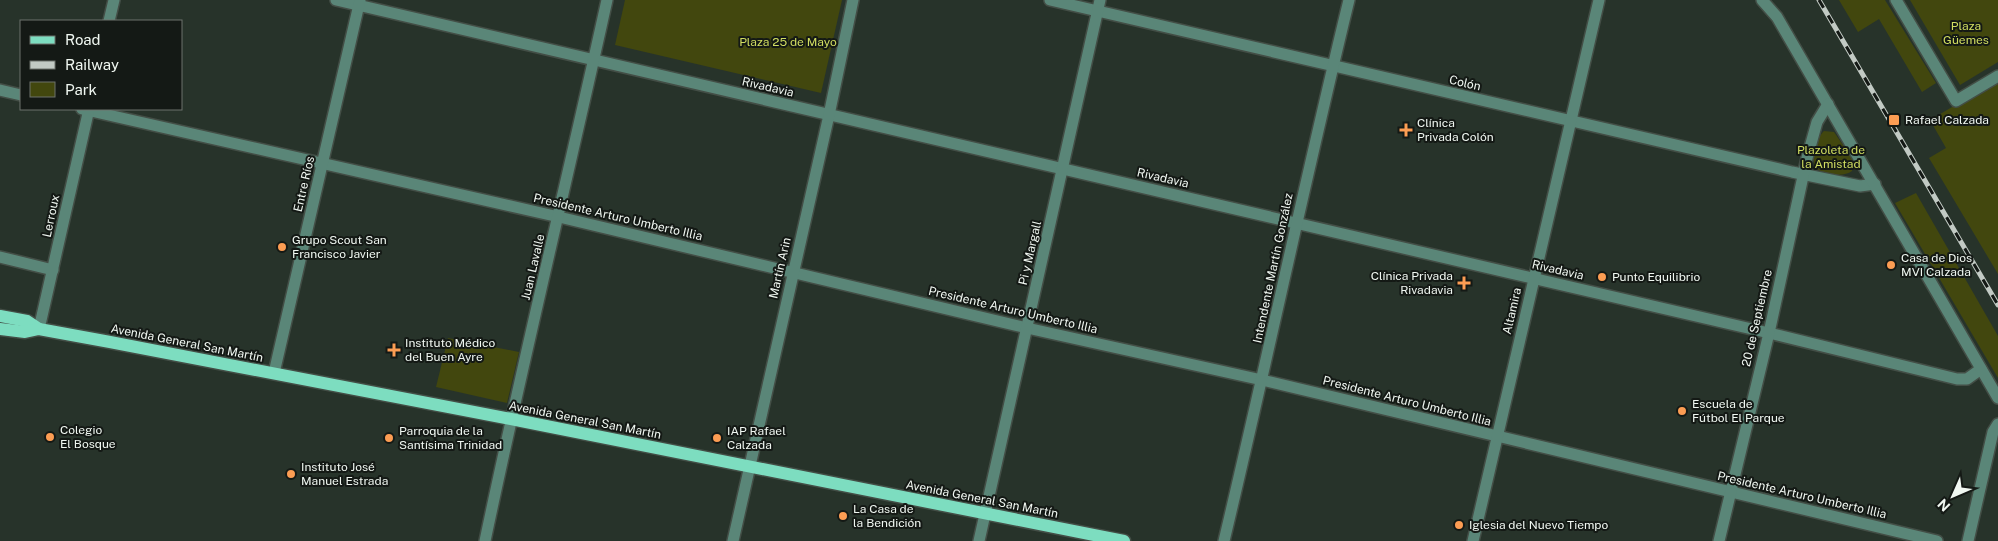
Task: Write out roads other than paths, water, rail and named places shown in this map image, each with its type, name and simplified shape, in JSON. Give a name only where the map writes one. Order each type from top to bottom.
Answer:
[{"type":"main road","name":"Avenida General San Martín","points":[[0,316],[27,321],[39,329]]},
{"type":"main road","name":"Avenida General San Martín","points":[[0,329],[25,332],[39,329],[274,373],[1124,541]]},
{"type":"street","points":[[109,20],[114,0]]},
{"type":"street","name":"Rivadavia","points":[[336,0],[359,3],[593,61],[1769,332],[1957,379],[1967,379],[1980,369]]},
{"type":"street","name":"Juan Lavalle","points":[[485,541],[607,0]]},
{"type":"street","name":"Martín Arin","points":[[733,541],[853,0]]},
{"type":"street","name":"Colón","points":[[1050,0],[1099,6],[1333,66],[1804,175],[1860,186],[1875,184]]},
{"type":"street","name":"Intendente Martín González","points":[[1224,541],[1349,0]]},
{"type":"street","name":"Altamira","points":[[1473,541],[1600,0]]},
{"type":"street","points":[[1762,0],[1777,17],[1998,398]]},
{"type":"street","points":[[1896,0],[1956,101],[1998,76]]},
{"type":"street","name":"Entre Ríos","points":[[274,373],[359,3]]},
{"type":"street","name":"Pi y Margall","points":[[979,541],[1064,169],[1099,6]]},
{"type":"street","points":[[0,90],[20,95]]},
{"type":"street","name":"20 de Septiembre","points":[[1720,541],[1817,122],[1828,104]]},
{"type":"street","name":"Lerroux","points":[[39,329],[86,110]]},
{"type":"street","name":"Presidente Arturo Umberto Illia","points":[[90,110],[793,272],[1027,328],[1262,380],[1936,541]]},
{"type":"street","points":[[0,257],[53,270]]},
{"type":"street","points":[[1968,541],[1993,432],[1998,424]]},
{"type":"railway","points":[[1819,0],[1998,305]]},
{"type":"place","name":"Rafael Calzada","points":[[1894,120]]},
{"type":"place","name":"Clínica Privada Colón","points":[[1406,130]]},
{"type":"place","name":"Grupo Scout San Francisco Javier","points":[[282,247]]},
{"type":"place","name":"Casa de Dios MVI Calzada","points":[[1891,265]]},
{"type":"place","name":"Punto Equilibrio","points":[[1602,277]]},
{"type":"place","name":"Clínica Privada Rivadavia","points":[[1464,283]]},
{"type":"place","name":"Instituto Médico del Buen Ayre","points":[[394,350]]},
{"type":"place","name":"Escuela de Fútbol El Parque","points":[[1682,411]]},
{"type":"place","name":"Colegio El Bosque","points":[[50,437]]},
{"type":"place","name":"Parroquia de la Santísima Trinidad","points":[[389,438]]},
{"type":"place","name":"IAP Rafael Calzada","points":[[717,438]]},
{"type":"place","name":"Instituto José Manuel Estrada","points":[[291,474]]},
{"type":"place","name":"La Casa de la Bendición","points":[[843,516]]},
{"type":"place","name":"Iglesia del Nuevo Tiempo","points":[[1459,525]]},
{"type":"park label","name":"Plaza Güemes","points":[[1966,33]]},
{"type":"park label","name":"Plaza 25 de Mayo","points":[[788,42]]},
{"type":"park label","name":"Plazoleta de la Amistad","points":[[1831,157]]}]
